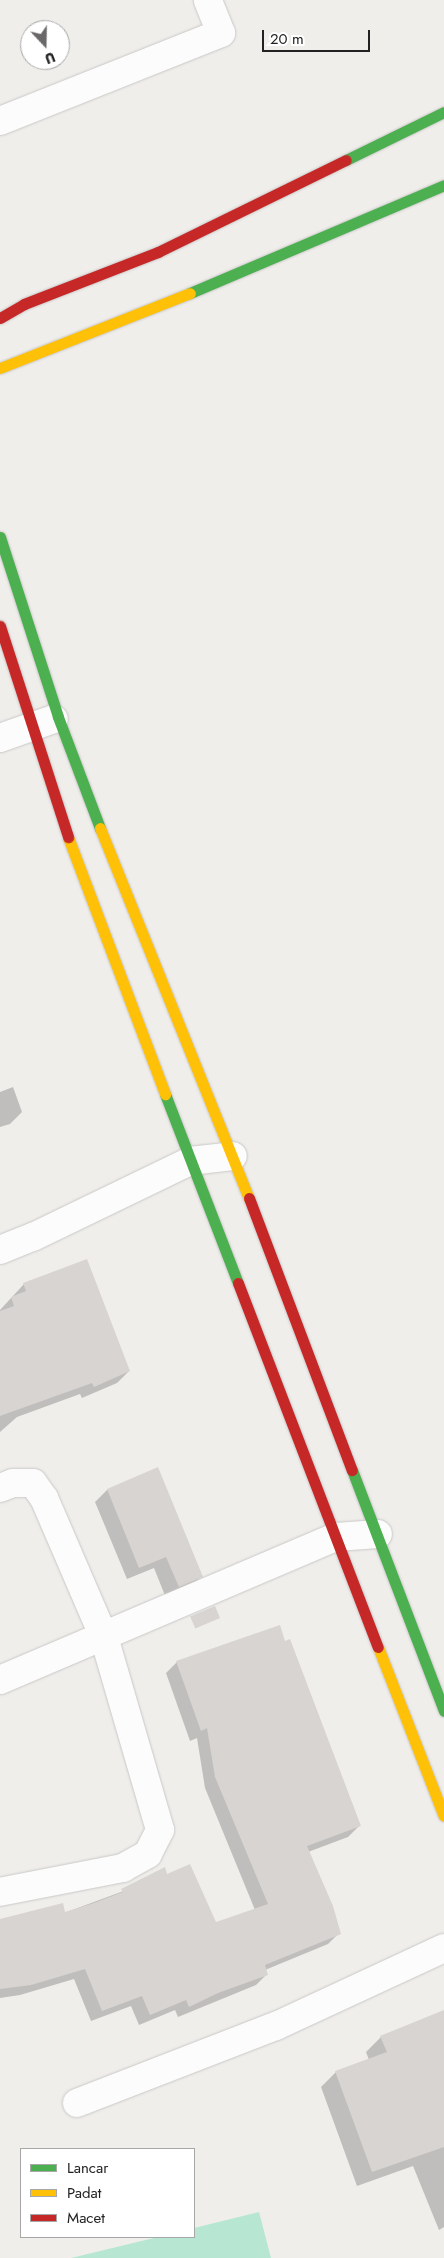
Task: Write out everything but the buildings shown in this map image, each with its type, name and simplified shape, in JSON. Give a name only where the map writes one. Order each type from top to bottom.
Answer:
[{"type":"street","points":[[0,122],[221,33],[208,0]]},
{"type":"street","points":[[0,318],[24,304],[158,252],[444,112]]},
{"type":"street","points":[[0,368],[245,272],[444,185]]},
{"type":"street","points":[[0,537],[46,721],[50,788],[190,1161],[444,1816]]},
{"type":"street","points":[[0,626],[46,721],[233,1156],[444,1711]]},
{"type":"street","points":[[0,738],[46,721]]},
{"type":"street","points":[[0,1250],[33,1237],[190,1161],[233,1156]]},
{"type":"street","points":[[0,1488],[24,1482],[33,1483],[40,1490],[104,1637],[160,1830],[157,1842],[148,1854],[123,1868],[0,1892]]},
{"type":"street","points":[[0,1680],[336,1537],[378,1534]]},
{"type":"street","points":[[77,2103],[276,2026],[444,1948]]},
{"type":"green space","points":[[259,2212],[271,2258],[71,2258],[154,2238],[195,2238],[195,2228]]},
{"type":"traffic: fast","points":[[346,160],[444,112]]},
{"type":"traffic: fast","points":[[190,293],[444,185]]},
{"type":"traffic: fast","points":[[0,537],[58,717],[100,828]]},
{"type":"traffic: fast","points":[[165,1094],[238,1283]]},
{"type":"traffic: fast","points":[[352,1470],[444,1711]]},
{"type":"traffic: slow","points":[[0,368],[190,293]]},
{"type":"traffic: slow","points":[[100,828],[249,1198]]},
{"type":"traffic: slow","points":[[68,837],[165,1094]]},
{"type":"traffic: slow","points":[[378,1647],[444,1816]]},
{"type":"traffic: jam","points":[[0,318],[24,304],[158,252],[346,160]]},
{"type":"traffic: jam","points":[[0,626],[68,837]]},
{"type":"traffic: jam","points":[[249,1198],[352,1470]]},
{"type":"traffic: jam","points":[[238,1283],[378,1647]]}]
